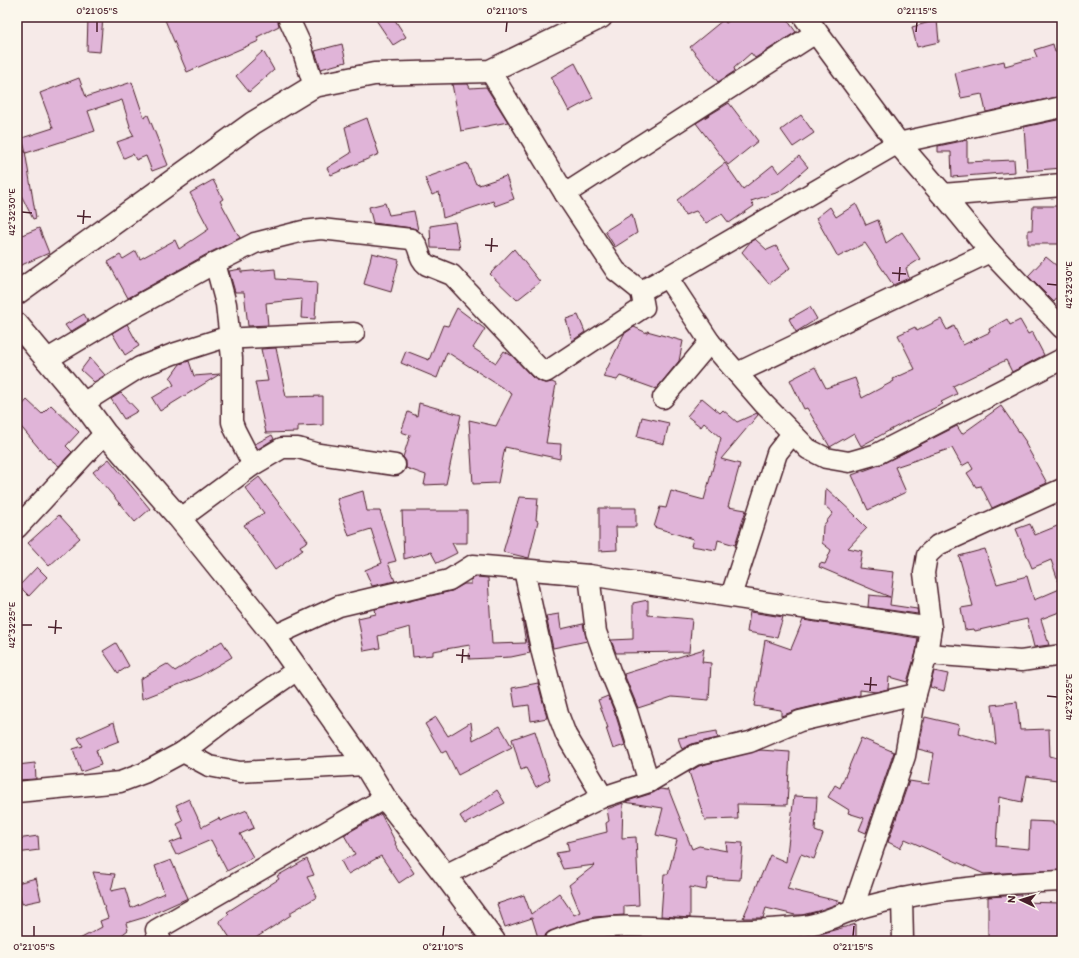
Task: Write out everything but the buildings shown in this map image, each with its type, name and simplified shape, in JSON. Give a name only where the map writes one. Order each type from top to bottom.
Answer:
[{"type":"street","points":[[288,17],[300,43],[314,86]]},
{"type":"street","points":[[17,293],[253,123],[314,86],[374,74],[490,71],[601,17]]},
{"type":"street","points":[[565,194],[811,25],[898,143],[990,252],[1062,328]]},
{"type":"street","points":[[46,360],[118,316],[255,242],[303,231],[321,229],[411,239],[418,246],[423,263],[452,275],[539,368],[546,372],[644,307],[641,291],[616,271],[565,194],[490,71]]},
{"type":"street","points":[[641,291],[898,143],[1062,107]]},
{"type":"street","points":[[943,195],[1062,184]]},
{"type":"street","points":[[737,373],[990,252]]},
{"type":"street","points":[[215,263],[226,304],[230,338],[232,358],[232,422],[254,465]]},
{"type":"street","points":[[667,277],[710,342],[737,373],[792,434],[808,449],[826,458],[849,462],[877,454],[1062,358]]},
{"type":"street","points":[[17,324],[83,403],[105,433],[180,519],[274,636],[365,765],[385,798],[494,941]]},
{"type":"street","points":[[83,403],[140,367],[173,354],[220,339],[354,333]]},
{"type":"street","points":[[663,398],[710,342]]},
{"type":"street","points":[[17,528],[105,433]]},
{"type":"street","points":[[731,596],[777,453],[792,434]]},
{"type":"street","points":[[180,519],[254,465],[282,448],[298,448],[319,454],[395,466]]},
{"type":"street","points":[[852,911],[905,756],[916,694],[927,654],[931,628],[924,573],[927,555],[938,545],[1062,489]]},
{"type":"street","points":[[274,636],[339,606],[449,580],[473,565],[589,575],[931,628]]},
{"type":"street","points":[[524,570],[542,653],[558,714],[566,735],[603,797]]},
{"type":"street","points":[[589,575],[596,632],[626,712],[649,782]]},
{"type":"street","points":[[927,654],[1021,661],[1062,655]]},
{"type":"street","points":[[17,792],[120,782],[144,773],[183,752],[229,717],[297,670]]},
{"type":"street","points":[[445,875],[603,797],[649,782],[695,756],[750,742],[800,721],[916,694]]},
{"type":"street","points":[[183,752],[210,766],[240,772],[365,765]]},
{"type":"street","points":[[161,941],[156,930],[385,798]]},
{"type":"street","points":[[555,941],[569,935],[610,926],[733,931],[805,926],[816,924],[852,911],[902,898],[963,888],[1025,882],[1062,881]]},
{"type":"street","points":[[902,898],[902,941]]}]
